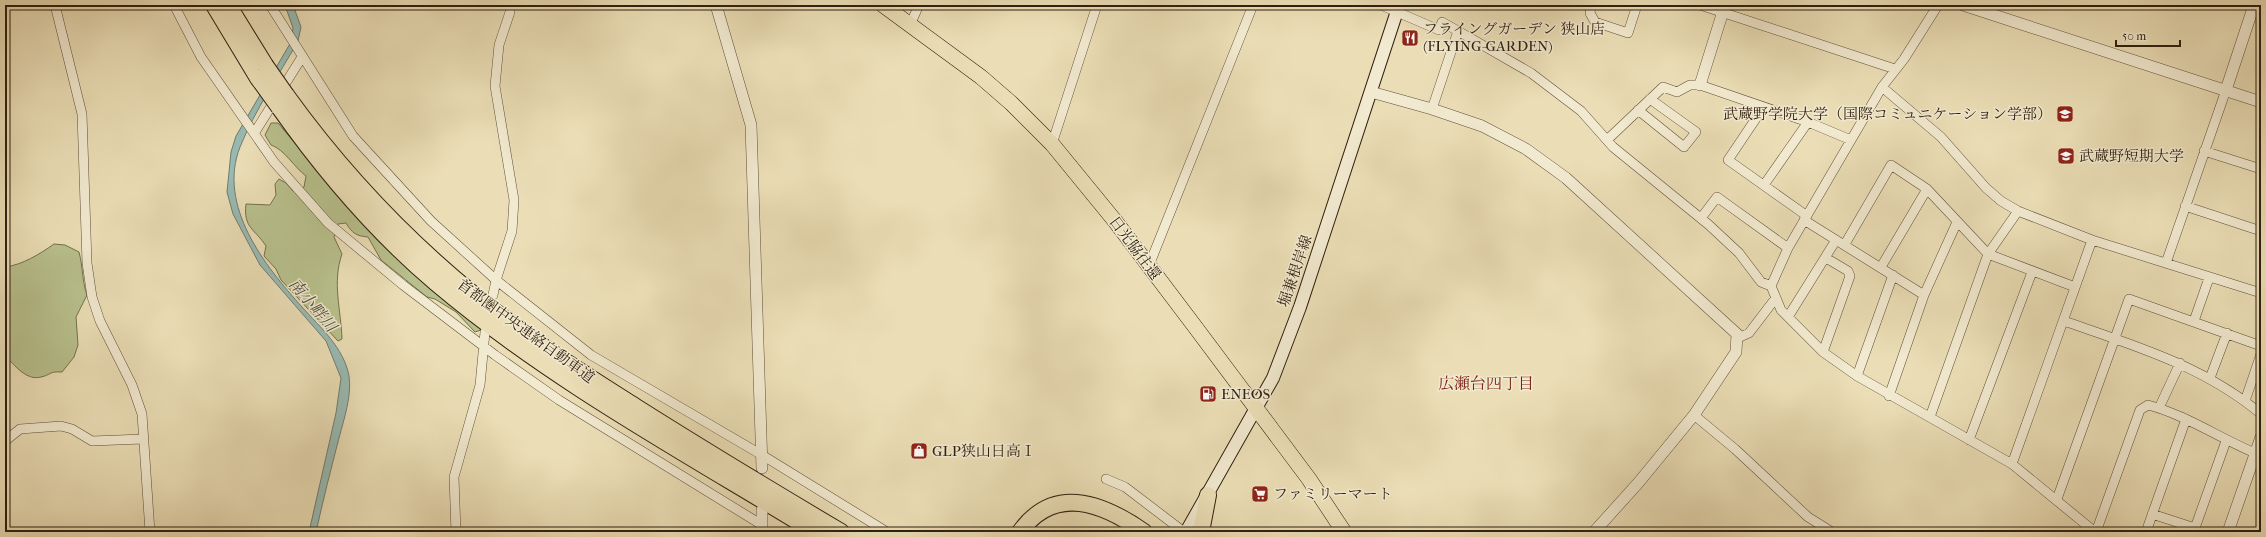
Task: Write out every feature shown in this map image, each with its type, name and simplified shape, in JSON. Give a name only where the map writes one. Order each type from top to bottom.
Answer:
[{"type":"highway","name":"首都圏中央連絡自動車道","points":[[214,5],[283,101],[317,137],[371,199],[408,236],[475,296],[540,344],[599,384],[841,532]]},
{"type":"highway","name":"首都圏中央連絡自動車道","points":[[228,5],[261,71]]},
{"type":"highway","name":"日光脇往還","points":[[883,5],[986,82],[1011,103],[1052,144],[1115,221],[1148,268],[1309,479],[1344,532]]},
{"type":"highway","name":"首都圏中央連絡自動車道","points":[[283,101],[302,140],[361,210],[435,282],[467,308],[526,352],[590,396],[815,532]]},
{"type":"highway","points":[[1201,532],[1208,495]]},
{"type":"highway","points":[[1020,532],[1030,518],[1043,509],[1064,503],[1097,505],[1119,515],[1144,532]]},
{"type":"highway","points":[[1030,532],[1038,522],[1050,514],[1077,509],[1119,525],[1129,532]]},
{"type":"main road","name":"堀兼根岸線","points":[[1185,532],[1208,495],[1273,378],[1300,307],[1398,8]]},
{"type":"street","points":[[54,5],[82,114],[87,263],[92,297],[100,321],[132,385],[142,414],[150,532]]},
{"type":"street","points":[[174,5],[201,57],[255,132],[274,162],[328,223],[403,285],[483,346],[559,400],[762,529]]},
{"type":"street","points":[[270,5],[353,136],[431,222],[496,280],[591,355],[762,455],[887,532]]},
{"type":"street","points":[[716,5],[751,125],[762,468]]},
{"type":"street","points":[[910,25],[919,5]]},
{"type":"street","points":[[1052,144],[1097,5]]},
{"type":"street","points":[[1148,268],[1253,5]]},
{"type":"street","points":[[1381,5],[1398,8],[1439,30],[1442,22],[1531,73],[1558,92],[1581,111],[1613,147],[1701,218],[1739,253],[1761,282],[1770,286],[1781,310],[1823,352],[1889,396],[1930,417],[2012,464],[2096,532],[2140,410],[2148,405],[2186,419],[2226,441],[2255,453]]},
{"type":"street","points":[[1591,5],[1590,13],[1595,22],[1628,33],[1638,5]]},
{"type":"street","points":[[1700,5],[1724,9],[1895,69]]},
{"type":"street","points":[[1770,286],[1788,248],[1882,87],[1938,5]]},
{"type":"street","points":[[1963,5],[2261,102]]},
{"type":"street","points":[[2166,263],[2254,5]]},
{"type":"street","points":[[493,295],[496,280],[512,231],[514,200],[495,86],[499,45],[511,7]]},
{"type":"street","points":[[1700,85],[1724,9]]},
{"type":"street","points":[[1432,109],[1458,31]]},
{"type":"street","points":[[255,132],[302,57]]},
{"type":"street","points":[[1607,140],[1663,87],[1677,92],[1690,85],[1700,85],[1763,108],[1808,122],[1851,140]]},
{"type":"street","points":[[1882,87],[1941,137],[1986,188],[2001,201],[2018,211],[2092,240],[2209,278],[2261,293]]},
{"type":"street","points":[[1371,92],[1432,109],[1482,126],[1504,136],[1566,178],[1735,330],[1738,338],[1736,352],[1694,415],[1640,482],[1594,532]]},
{"type":"street","points":[[1638,110],[1684,147],[1696,132],[1650,99]]},
{"type":"street","points":[[1763,108],[1728,160],[1764,185],[1836,240],[1845,244],[1924,295]]},
{"type":"street","points":[[1764,185],[1808,122]]},
{"type":"street","points":[[2204,151],[2261,169]]},
{"type":"street","points":[[1845,244],[1891,165],[1927,189],[1988,254],[2032,272],[2075,287]]},
{"type":"street","points":[[1881,267],[1927,189]]},
{"type":"street","points":[[1701,218],[1717,197],[1788,248]]},
{"type":"street","points":[[2185,206],[2261,232]]},
{"type":"street","points":[[1930,417],[1988,254],[2018,211]]},
{"type":"street","points":[[1889,396],[1924,295],[1957,222]]},
{"type":"street","points":[[1788,317],[1836,240]]},
{"type":"street","points":[[2012,464],[2092,240]]},
{"type":"street","points":[[1823,352],[1850,276],[1848,271],[1826,258]]},
{"type":"street","points":[[1969,440],[2032,272]]},
{"type":"street","points":[[1857,376],[1893,275]]},
{"type":"street","points":[[2194,321],[2209,278]]},
{"type":"street","points":[[1738,338],[1749,333],[1775,298]]},
{"type":"street","points":[[2057,499],[2129,299],[2261,346]]},
{"type":"street","points":[[2064,321],[2180,363],[2210,378],[2245,401],[2261,414]]},
{"type":"street","points":[[456,532],[454,477],[480,385],[485,332]]},
{"type":"street","points":[[2210,378],[2227,333]]},
{"type":"street","points":[[2245,401],[2261,354]]},
{"type":"street","points":[[2159,408],[2180,363]]},
{"type":"street","points":[[1694,415],[1735,449],[1808,517],[1832,532]]},
{"type":"street","points":[[2146,532],[2186,419]]},
{"type":"street","points":[[5,441],[20,429],[61,426],[72,429],[92,441],[143,439]]},
{"type":"street","points":[[2228,532],[2261,437]]},
{"type":"street","points":[[2152,514],[2195,528],[2226,441]]},
{"type":"street","points":[[1106,479],[1125,487],[1185,532]]},
{"type":"street","points":[[762,510],[762,529]]},
{"type":"green space","points":[[271,123],[278,123],[339,195],[478,319],[481,330],[475,332],[456,312],[435,299],[427,297],[381,260],[368,237],[360,236],[355,233],[346,223],[338,224],[334,237],[342,254],[339,265],[337,286],[342,339],[338,341],[281,280],[276,269],[264,256],[266,246],[251,228],[246,218],[246,204],[270,205],[276,195],[275,184],[279,179],[286,183],[293,191],[304,187],[306,176],[285,154],[271,145],[265,135]]},
{"type":"green space","points":[[54,244],[65,245],[79,252],[87,295],[76,317],[78,345],[74,357],[62,372],[55,372],[36,378],[30,377],[21,371],[5,356],[5,267],[37,255]]},
{"type":"water","points":[[285,5],[293,5],[301,27],[298,41],[260,106],[240,147],[235,169],[235,191],[240,213],[248,234],[260,254],[273,273],[337,347],[349,376],[350,383],[347,407],[316,532],[309,532],[336,413],[341,378],[326,341],[260,265],[233,214],[227,192],[231,152],[236,136],[291,42],[293,28]]},
{"type":"place","name":"フライングガーデン 狭山店 (FLYING-GARDEN)","points":[[1410,38]]},
{"type":"place","name":"武蔵野学院大学（国際コミュニケーション学部）","points":[[2065,114]]},
{"type":"place","name":"武蔵野短期大学","points":[[2066,156]]},
{"type":"place","name":"ENEOS","points":[[1208,394]]},
{"type":"place","name":"GLP狭山日高Ⅰ","points":[[919,451]]},
{"type":"place","name":"ファミリーマート","points":[[1260,494]]},
{"type":"district","name":"広瀬台四丁目","points":[[1486,383]]},
{"type":"water label","name":"南小畔川","points":[[313,305]]}]
